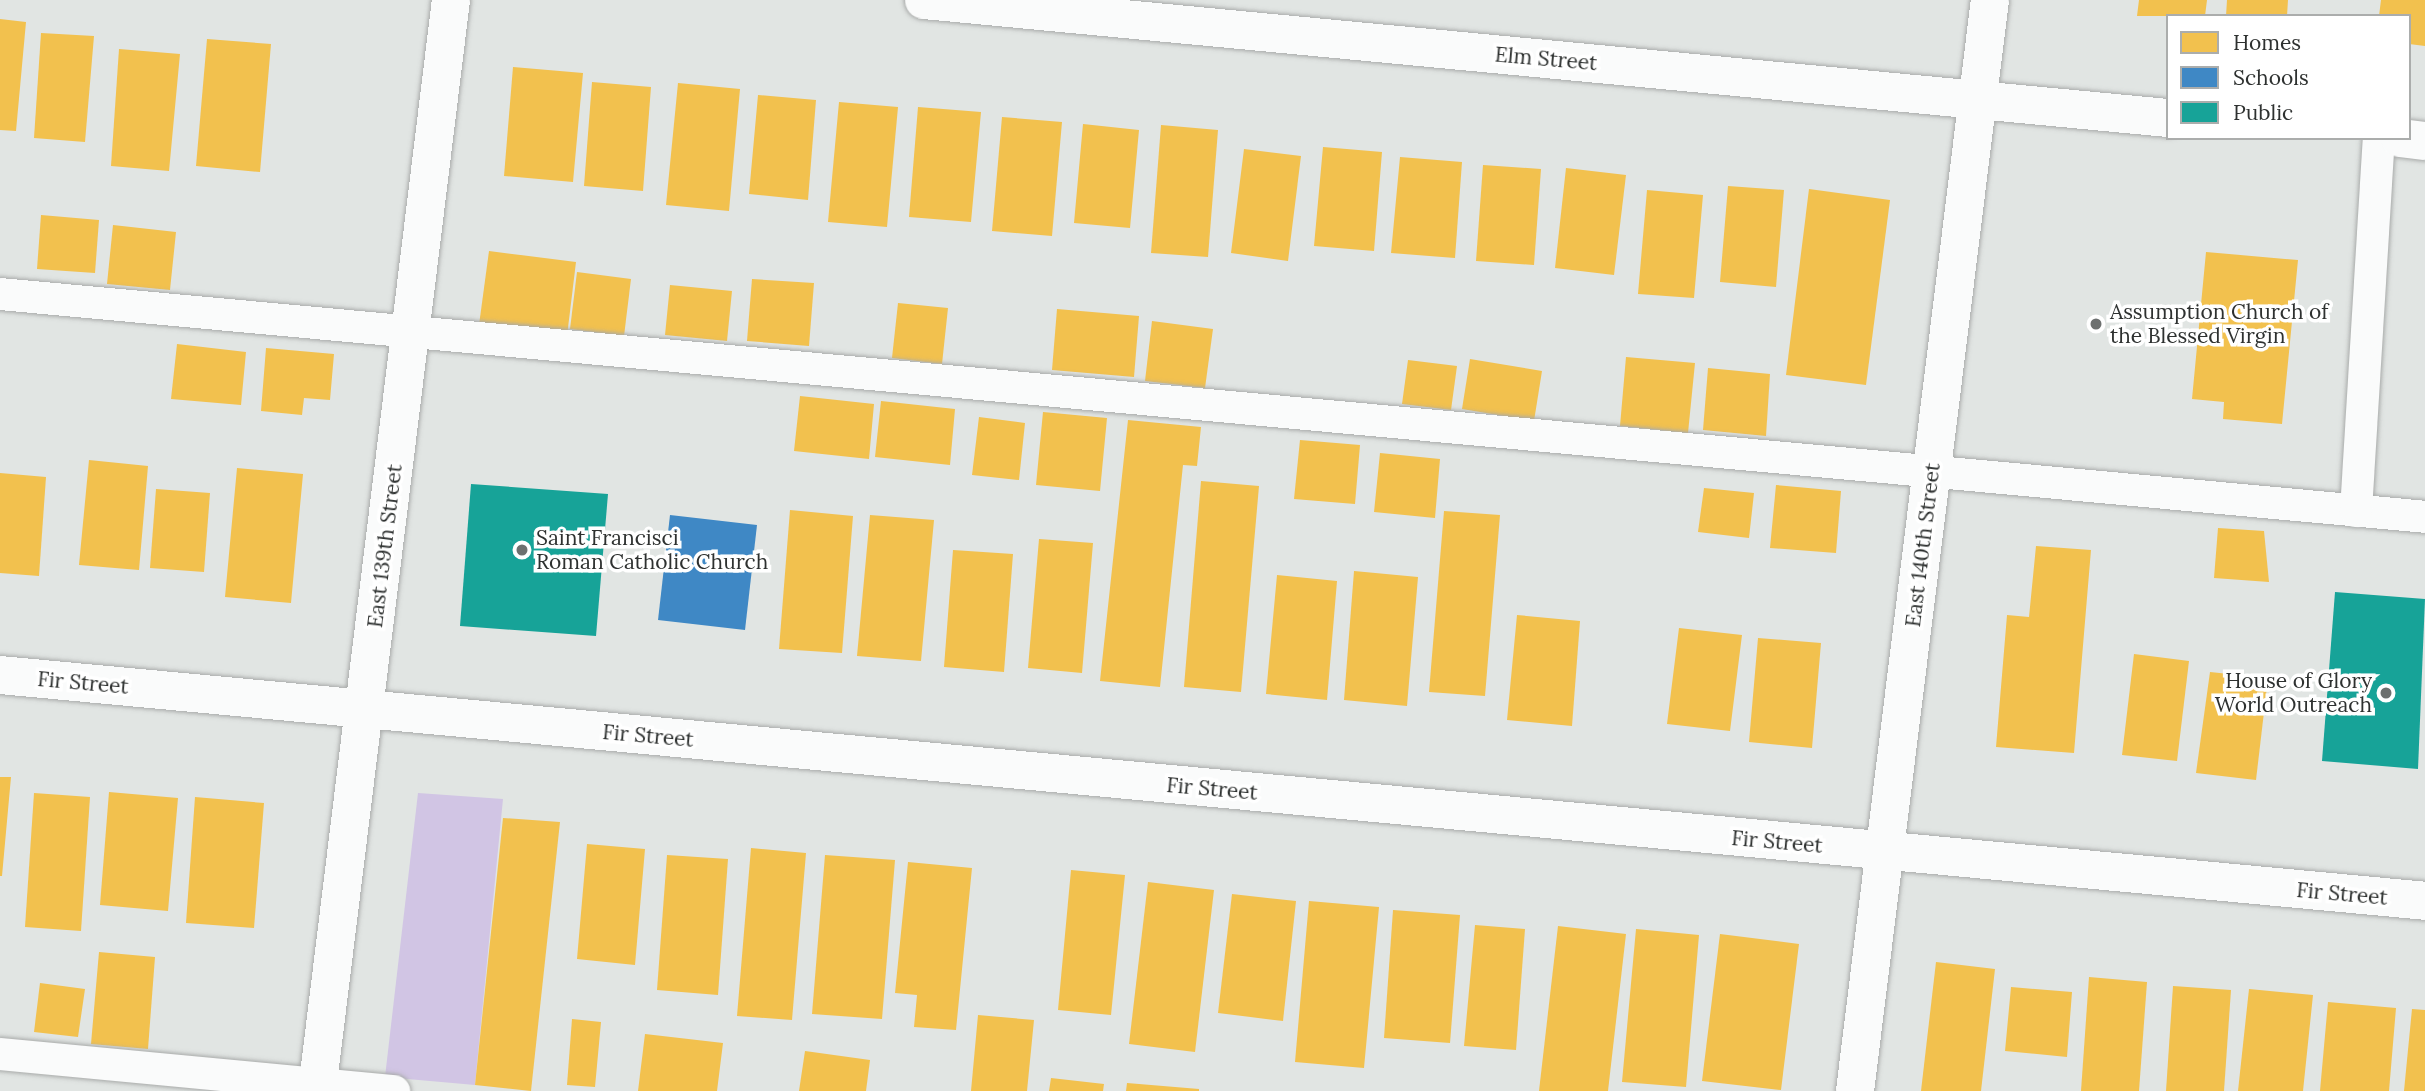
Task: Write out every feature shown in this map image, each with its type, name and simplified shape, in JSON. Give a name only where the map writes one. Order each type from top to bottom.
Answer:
[{"type":"street","name":"East 139th Street","points":[[318,1087],[451,0]]},
{"type":"street","name":"Elm Street","points":[[924,0],[2166,118]]},
{"type":"street","name":"East 140th Street","points":[[1855,1091],[1990,0]]},
{"type":"street","name":"Fir Street","points":[[0,675],[2425,901]]},
{"type":"lane","points":[[2356,511],[2379,140]]},
{"type":"lane","points":[[0,294],[1931,475],[2425,517]]},
{"type":"lane","points":[[0,1054],[318,1087],[394,1091]]},
{"type":"shaded area","points":[[418,793],[503,799],[475,1085],[385,1077]]},
{"type":"building: Homes","points":[[2139,0],[2207,0],[2205,14],[2137,16]]},
{"type":"building: Homes","points":[[2227,0],[2288,0],[2287,14],[2226,14]]},
{"type":"building: Homes","points":[[2381,0],[2425,0],[2425,46],[2411,44],[2411,14],[2379,14]]},
{"type":"building: Homes","points":[[0,19],[26,22],[16,131],[0,130]]},
{"type":"building: Homes","points":[[41,33],[94,36],[85,142],[34,138]]},
{"type":"building: Homes","points":[[207,39],[271,44],[260,172],[196,166]]},
{"type":"building: Homes","points":[[119,49],[180,54],[169,171],[111,166]]},
{"type":"building: Homes","points":[[513,67],[583,73],[573,182],[504,176]]},
{"type":"building: Homes","points":[[592,82],[651,87],[643,191],[584,186]]},
{"type":"building: Homes","points":[[678,83],[740,89],[729,211],[666,205]]},
{"type":"building: Homes","points":[[758,95],[816,100],[808,200],[749,194]]},
{"type":"building: Homes","points":[[839,102],[898,107],[887,227],[828,222]]},
{"type":"building: Homes","points":[[918,107],[981,112],[971,222],[909,217]]},
{"type":"building: Homes","points":[[1002,117],[1062,122],[1052,236],[992,231]]},
{"type":"building: Homes","points":[[1083,124],[1139,130],[1130,228],[1074,223]]},
{"type":"building: Homes","points":[[1161,125],[1218,130],[1208,257],[1151,253]]},
{"type":"building: Homes","points":[[1323,147],[1382,152],[1374,251],[1314,246]]},
{"type":"building: Homes","points":[[1244,149],[1301,156],[1288,261],[1231,253]]},
{"type":"building: Homes","points":[[1400,157],[1462,162],[1455,258],[1391,253]]},
{"type":"building: Homes","points":[[1483,165],[1541,169],[1534,265],[1476,261]]},
{"type":"building: Homes","points":[[1566,168],[1626,175],[1614,275],[1555,268]]},
{"type":"building: Homes","points":[[1728,186],[1784,190],[1776,287],[1720,282]]},
{"type":"building: Homes","points":[[1809,189],[1890,200],[1866,385],[1786,375]]},
{"type":"building: Homes","points":[[1647,190],[1703,195],[1694,298],[1638,294]]},
{"type":"building: Homes","points":[[41,215],[99,220],[95,273],[37,269]]},
{"type":"building: Homes","points":[[113,225],[176,232],[170,290],[107,284]]},
{"type":"building: Homes","points":[[489,251],[576,262],[567,336],[479,325]]},
{"type":"building: Homes","points":[[2206,252],[2298,260],[2282,424],[2223,419],[2224,402],[2192,399]]},
{"type":"building: Homes","points":[[577,272],[631,279],[624,336],[570,329]]},
{"type":"building: Homes","points":[[752,279],[814,283],[809,346],[747,341]]},
{"type":"building: Homes","points":[[670,285],[732,291],[727,341],[665,335]]},
{"type":"building: Homes","points":[[898,303],[948,308],[942,364],[892,358]]},
{"type":"building: Homes","points":[[1057,309],[1139,316],[1134,377],[1052,370]]},
{"type":"building: Homes","points":[[1152,321],[1213,329],[1205,388],[1145,381]]},
{"type":"building: Homes","points":[[177,344],[246,352],[241,405],[171,399]]},
{"type":"building: Homes","points":[[266,348],[334,354],[330,400],[304,398],[302,415],[261,411]]},
{"type":"building: Homes","points":[[1626,357],[1695,363],[1688,433],[1620,426]]},
{"type":"building: Homes","points":[[1470,359],[1542,371],[1534,421],[1462,409]]},
{"type":"building: Homes","points":[[1408,360],[1457,366],[1451,410],[1402,404]]},
{"type":"building: Homes","points":[[1708,368],[1770,374],[1766,436],[1703,430]]},
{"type":"building: Homes","points":[[800,396],[874,404],[869,459],[794,451]]},
{"type":"building: Homes","points":[[881,401],[955,409],[950,465],[875,457]]},
{"type":"building: Homes","points":[[1043,412],[1107,418],[1100,491],[1036,485]]},
{"type":"building: Homes","points":[[979,417],[1025,423],[1019,480],[972,475]]},
{"type":"building: Homes","points":[[1128,420],[1201,427],[1197,466],[1183,465],[1160,687],[1100,681]]},
{"type":"building: Homes","points":[[1300,440],[1360,445],[1355,504],[1294,499]]},
{"type":"building: Homes","points":[[1380,453],[1440,459],[1435,518],[1374,512]]},
{"type":"building: Homes","points":[[89,460],[148,466],[139,570],[79,565]]},
{"type":"building: Homes","points":[[237,468],[303,474],[291,603],[225,597]]},
{"type":"building: Homes","points":[[0,473],[46,477],[39,576],[0,573]]},
{"type":"building: Homes","points":[[1201,481],[1259,486],[1241,692],[1184,687]]},
{"type":"building: Homes","points":[[1776,485],[1841,491],[1836,553],[1770,548]]},
{"type":"building: Homes","points":[[1704,488],[1754,493],[1749,538],[1698,532]]},
{"type":"building: Homes","points":[[156,489],[210,493],[204,572],[150,568]]},
{"type":"building: Homes","points":[[790,510],[853,516],[842,653],[779,649]]},
{"type":"building: Homes","points":[[1444,511],[1500,515],[1485,696],[1429,692]]},
{"type":"building: Homes","points":[[870,515],[934,520],[921,661],[857,656]]},
{"type":"building: Homes","points":[[2218,528],[2264,531],[2269,582],[2214,578]]},
{"type":"building: Homes","points":[[1039,539],[1093,543],[1082,673],[1028,668]]},
{"type":"building: Homes","points":[[2036,546],[2091,550],[2074,753],[1996,747],[2007,615],[2029,617]]},
{"type":"building: Homes","points":[[953,550],[1013,554],[1004,672],[944,667]]},
{"type":"building: Homes","points":[[1354,571],[1418,577],[1407,706],[1344,700]]},
{"type":"building: Homes","points":[[1277,575],[1337,581],[1327,700],[1266,694]]},
{"type":"building: Homes","points":[[1517,615],[1580,621],[1572,726],[1507,720]]},
{"type":"building: Homes","points":[[1679,628],[1742,635],[1730,731],[1667,724]]},
{"type":"building: Homes","points":[[1758,638],[1821,643],[1812,748],[1749,742]]},
{"type":"building: Homes","points":[[2134,654],[2189,661],[2177,761],[2122,755]]},
{"type":"building: Homes","points":[[2210,672],[2268,678],[2256,780],[2196,773]]},
{"type":"building: Homes","points":[[0,777],[11,777],[2,876],[0,876]]},
{"type":"building: Homes","points":[[109,792],[178,798],[168,911],[100,905]]},
{"type":"building: Homes","points":[[34,793],[90,797],[81,931],[25,927]]},
{"type":"building: Homes","points":[[195,797],[264,803],[254,928],[186,923]]},
{"type":"building: Homes","points":[[503,818],[560,822],[531,1091],[475,1085]]},
{"type":"building: Homes","points":[[587,844],[645,849],[635,965],[577,959]]},
{"type":"building: Homes","points":[[751,848],[806,853],[792,1020],[737,1016]]},
{"type":"building: Homes","points":[[667,855],[728,859],[718,995],[657,990]]},
{"type":"building: Homes","points":[[825,855],[895,860],[882,1019],[812,1014]]},
{"type":"building: Homes","points":[[908,862],[972,868],[956,1030],[914,1027],[917,995],[895,993]]},
{"type":"building: Homes","points":[[1071,870],[1125,875],[1111,1015],[1058,1010]]},
{"type":"building: Homes","points":[[1148,882],[1214,890],[1195,1052],[1129,1044]]},
{"type":"building: Homes","points":[[1232,894],[1296,901],[1283,1021],[1218,1013]]},
{"type":"building: Homes","points":[[1309,901],[1379,907],[1364,1068],[1295,1062]]},
{"type":"building: Homes","points":[[1393,910],[1460,915],[1450,1043],[1384,1038]]},
{"type":"building: Homes","points":[[1475,925],[1525,929],[1516,1050],[1464,1046]]},
{"type":"building: Homes","points":[[1558,926],[1626,934],[1608,1091],[1539,1091]]},
{"type":"building: Homes","points":[[1636,929],[1699,935],[1686,1087],[1622,1082]]},
{"type":"building: Homes","points":[[1720,934],[1799,944],[1781,1090],[1702,1081]]},
{"type":"building: Homes","points":[[99,952],[155,957],[148,1049],[91,1044]]},
{"type":"building: Homes","points":[[1936,962],[1995,969],[1981,1091],[1921,1091]]},
{"type":"building: Homes","points":[[2089,977],[2147,982],[2139,1091],[2081,1091]]},
{"type":"building: Homes","points":[[40,983],[85,989],[78,1037],[34,1032]]},
{"type":"building: Homes","points":[[2173,986],[2231,990],[2224,1091],[2166,1091]]},
{"type":"building: Homes","points":[[2011,987],[2072,992],[2067,1057],[2005,1051]]},
{"type":"building: Homes","points":[[2249,989],[2313,995],[2303,1091],[2238,1091]]},
{"type":"building: Homes","points":[[2328,1002],[2396,1008],[2389,1091],[2320,1091]]},
{"type":"building: Homes","points":[[2412,1009],[2425,1010],[2425,1091],[2404,1091]]},
{"type":"building: Homes","points":[[978,1015],[1034,1020],[1027,1091],[971,1091]]},
{"type":"building: Homes","points":[[572,1019],[601,1022],[595,1087],[567,1085]]},
{"type":"building: Homes","points":[[645,1034],[723,1043],[717,1091],[638,1091]]},
{"type":"building: Homes","points":[[805,1051],[870,1060],[866,1091],[799,1091]]},
{"type":"building: Homes","points":[[1051,1078],[1104,1084],[1103,1091],[1049,1091]]},
{"type":"building: Homes","points":[[1127,1083],[1199,1089],[1199,1091],[1126,1091]]},
{"type":"building: Schools","points":[[670,515],[757,525],[745,630],[658,620]]},
{"type":"building: Public","points":[[471,484],[608,494],[596,636],[460,626]]},
{"type":"building: Public","points":[[2335,592],[2425,599],[2418,769],[2322,761]]},
{"type":"place","name":"Assumption Church of the Blessed Virgin","points":[[2096,324]]},
{"type":"place","name":"Saint Francisci Roman Catholic Church","points":[[522,550]]},
{"type":"place","name":"House of Glory World Outreach","points":[[2386,693]]}]
